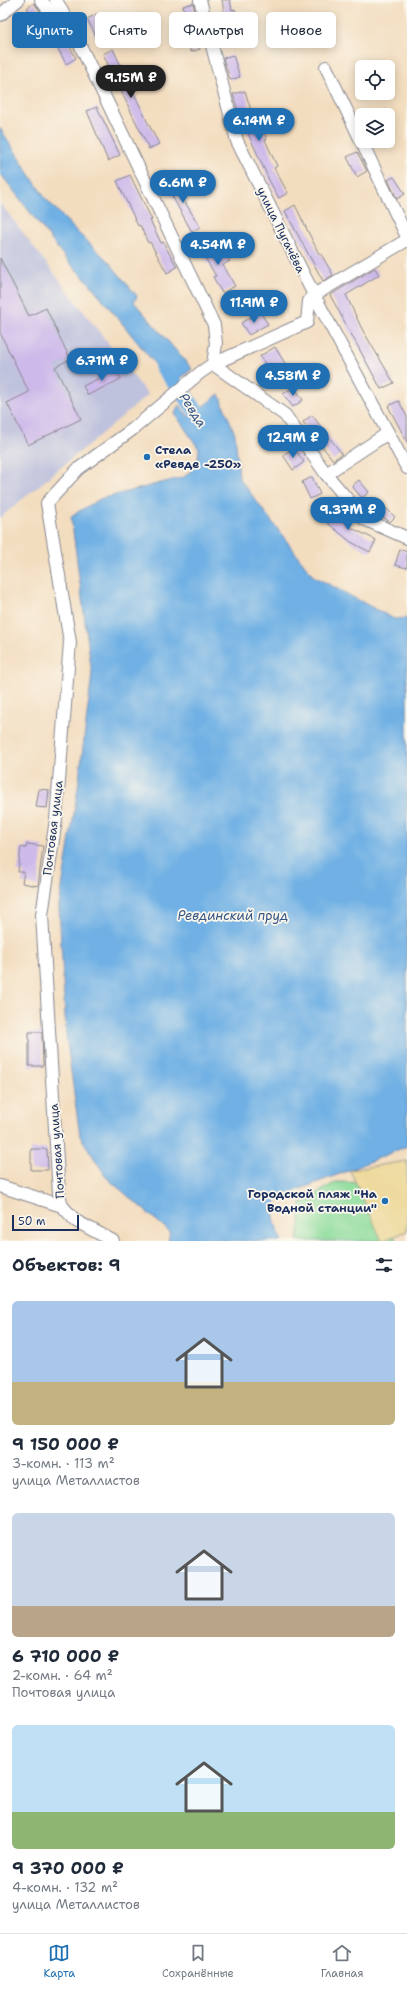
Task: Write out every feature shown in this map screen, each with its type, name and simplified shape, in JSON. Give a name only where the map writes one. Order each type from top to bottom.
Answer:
[{"type":"street","points":[[0,15],[18,0]]},
{"type":"street","points":[[41,0],[50,12]]},
{"type":"street","points":[[56,0],[62,12]]},
{"type":"street","name":"улица Пугачёва","points":[[200,0],[237,141],[314,295],[407,468]]},
{"type":"street","points":[[81,48],[214,325],[216,344],[213,364]]},
{"type":"street","points":[[213,364],[307,322],[309,301],[314,295],[407,239],[326,68]]},
{"type":"street","points":[[213,364],[285,415],[326,474],[364,519],[407,538]]},
{"type":"street","name":"Почтовая улица","points":[[113,1241],[76,1221],[62,1206],[59,1194],[42,915],[56,819],[70,642],[47,503],[78,469],[133,429],[201,372],[213,364]]},
{"type":"street","points":[[326,474],[388,433]]},
{"type":"street","points":[[0,1186],[62,1206]]},
{"type":"shaded area","points":[[0,203],[148,395],[0,518]]},
{"type":"green space","points":[[336,1182],[375,1183],[396,1241],[297,1241],[300,1225],[301,1203]]},
{"type":"sand","name":"Городской пляж \"На Водной станции\"","points":[[407,1161],[407,1231],[382,1241],[350,1170]]},
{"type":"water","points":[[0,128],[45,198],[78,233],[108,261],[137,296],[134,302],[192,369],[172,385],[91,285],[66,259],[0,173]]},
{"type":"water","name":"Ревдинский пруд","points":[[219,394],[235,434],[239,478],[313,576],[394,619],[407,618],[407,1146],[279,1197],[274,1207],[274,1219],[282,1241],[168,1241],[170,1232],[107,1178],[80,1136],[66,1035],[59,906],[78,788],[92,674],[71,516],[100,499],[184,477],[197,465],[199,449],[175,414],[179,405],[189,417]]},
{"type":"building","points":[[222,0],[230,0],[232,10],[235,9],[236,12],[224,12]]},
{"type":"building","points":[[34,3],[41,12],[30,12],[27,8]]},
{"type":"building","points":[[193,3],[195,12],[185,12],[183,6]]},
{"type":"building","points":[[95,15],[95,34],[87,19]]},
{"type":"building","points":[[58,48],[71,48],[76,58],[66,64]]},
{"type":"building","points":[[189,48],[200,48],[200,49],[191,52]]},
{"type":"building","points":[[113,49],[159,144],[149,149],[103,54]]},
{"type":"building","points":[[233,55],[240,77],[230,80],[223,58]]},
{"type":"building","points":[[245,91],[253,117],[257,116],[267,139],[265,140],[277,166],[274,168],[288,193],[279,198],[270,182],[238,111],[233,94]]},
{"type":"building","points":[[97,107],[120,155],[108,161],[87,111]]},
{"type":"building","points":[[357,152],[367,171],[357,177],[347,157]]},
{"type":"building","points":[[130,175],[152,220],[150,220],[161,243],[163,242],[177,267],[167,273],[150,242],[148,243],[140,225],[138,226],[117,181]]},
{"type":"building","points":[[394,177],[405,194],[397,199],[388,180]]},
{"type":"building","points":[[177,179],[187,196],[183,199],[200,227],[192,232],[166,185]]},
{"type":"building","points":[[295,205],[319,254],[321,254],[333,275],[323,281],[285,211]]},
{"type":"building","points":[[208,240],[215,255],[224,250],[230,261],[223,265],[235,286],[222,293],[213,277],[216,276],[198,246]]},
{"type":"building","points":[[0,258],[29,316],[46,308],[70,359],[55,367],[81,419],[28,445],[7,403],[29,392],[0,333]]},
{"type":"building","points":[[375,268],[379,275],[346,295],[362,329],[394,383],[381,389],[330,295]]},
{"type":"building","points":[[260,312],[268,324],[249,335],[241,323]]},
{"type":"building","points":[[275,347],[286,365],[271,374],[260,356]]},
{"type":"building","points":[[116,370],[121,379],[88,395],[83,386]]},
{"type":"building","points":[[294,387],[303,400],[293,407],[283,394]]},
{"type":"building","points":[[399,401],[407,417],[407,442],[388,406]]},
{"type":"building","points":[[312,415],[342,454],[333,460],[303,422]]},
{"type":"building","points":[[294,448],[304,462],[293,470],[283,455]]},
{"type":"building","points":[[312,477],[320,494],[310,499],[302,482]]},
{"type":"building","points":[[359,480],[369,492],[362,498],[352,486]]},
{"type":"building","points":[[384,506],[395,517],[390,522],[377,513]]},
{"type":"building","points":[[327,508],[352,528],[376,540],[370,552],[351,542],[320,517]]},
{"type":"building","points":[[400,549],[407,552],[407,568],[395,565]]},
{"type":"building","points":[[39,789],[49,790],[47,808],[36,807]]},
{"type":"building","points":[[27,844],[43,846],[38,886],[22,883],[24,872],[18,872],[21,847],[26,848]]},
{"type":"building","points":[[29,1032],[42,1032],[43,1066],[29,1066]]},
{"type":"building","points":[[31,1149],[47,1149],[48,1170],[31,1170]]},
{"type":"waterway","name":"Ревда","points":[[162,366],[197,412],[207,431]]},
{"type":"place","name":"Стела «Ревде -250»","points":[[147,457]]},
{"type":"place","name":"Городской пляж \"На Водной станции\"","points":[[385,1201]]}]
